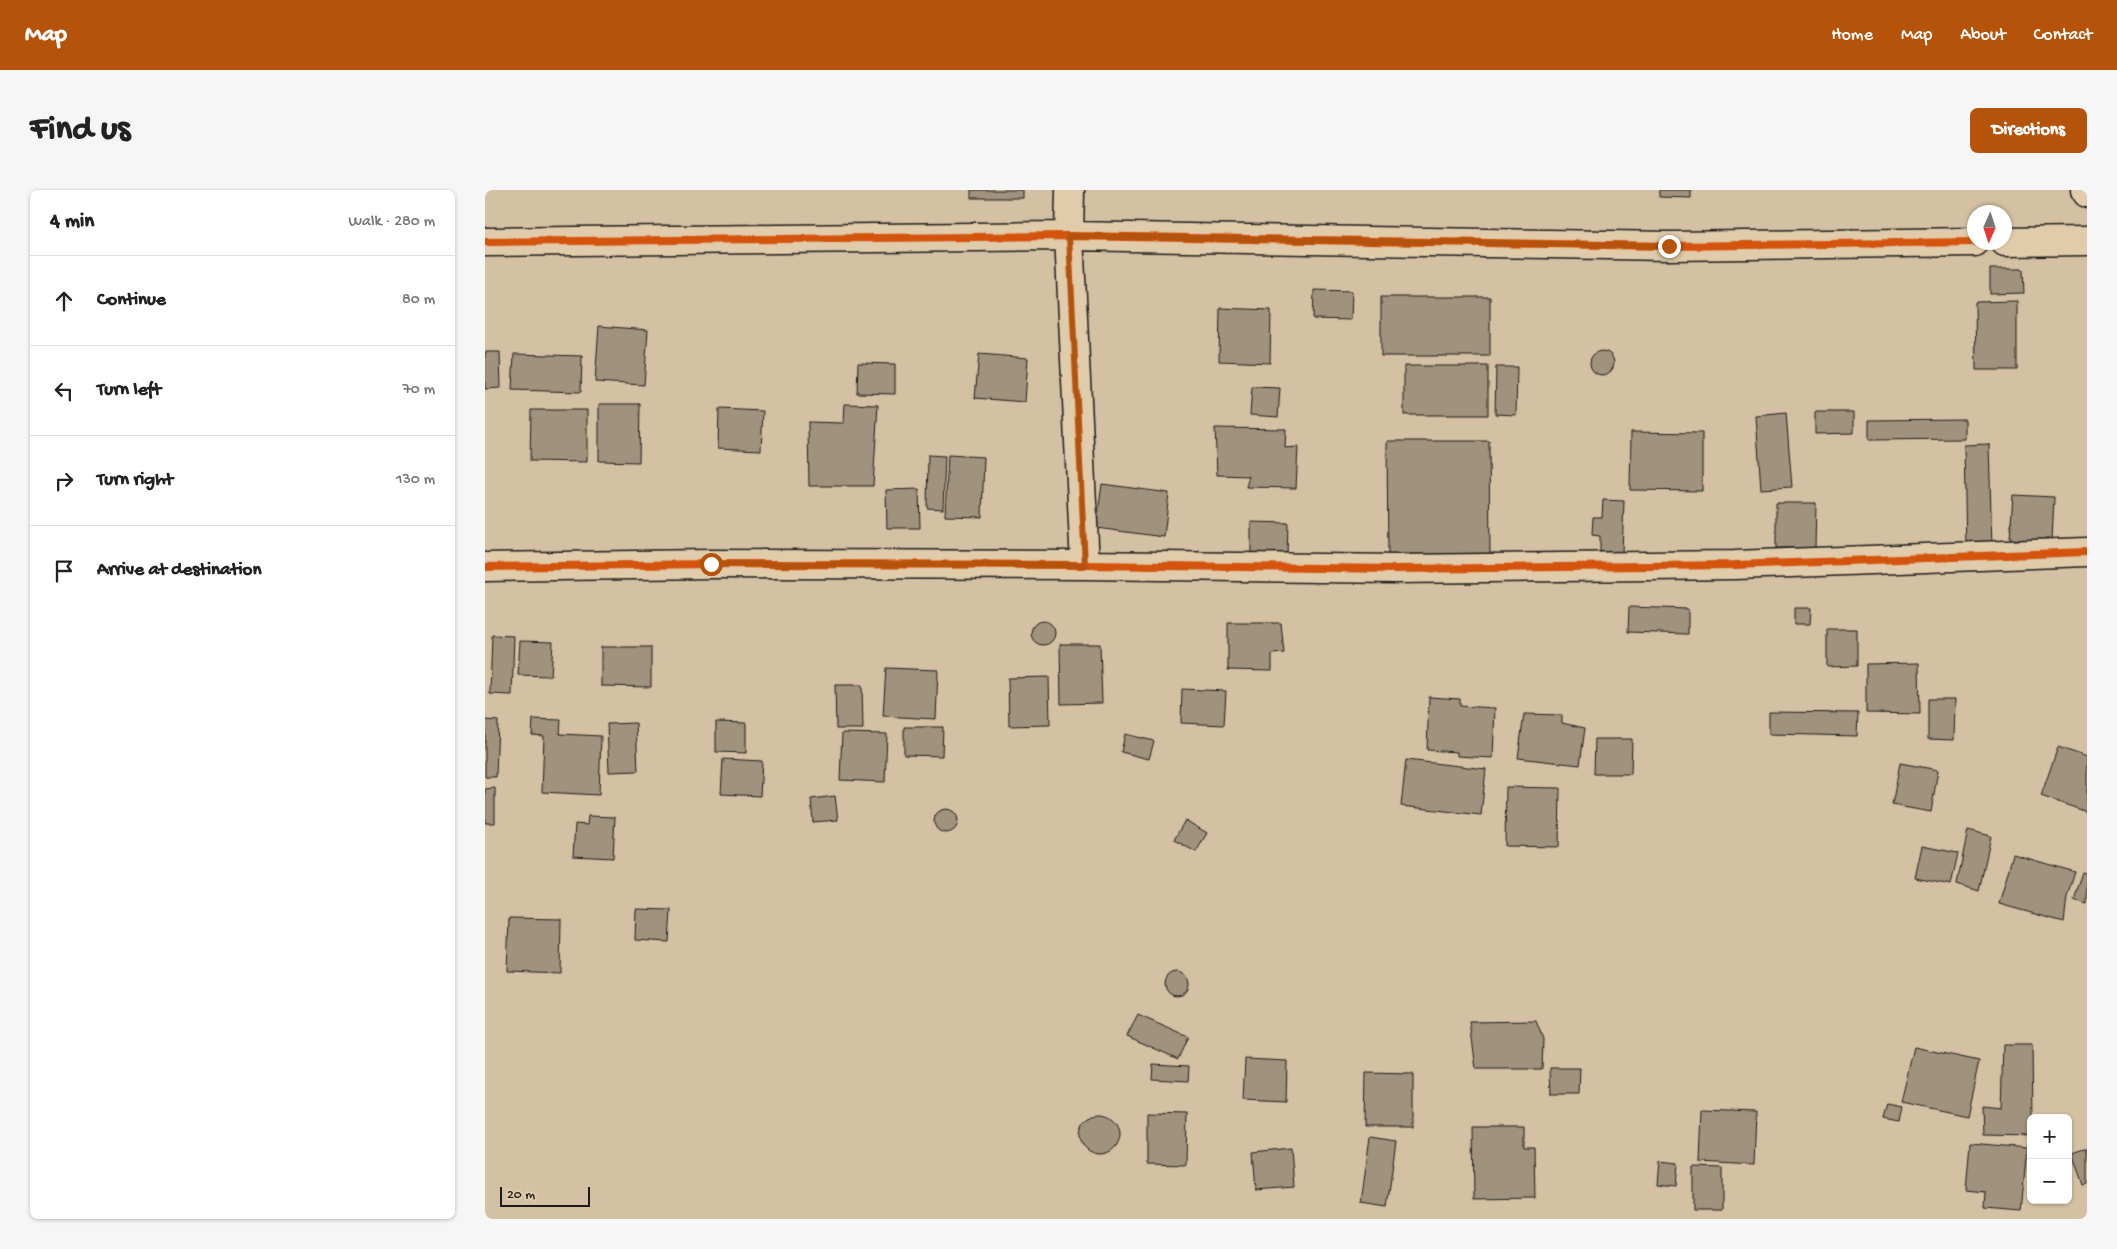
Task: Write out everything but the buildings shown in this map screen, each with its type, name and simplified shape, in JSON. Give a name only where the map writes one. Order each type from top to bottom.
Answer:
[{"type":"main road","points":[[1070,190],[1069,236],[1085,565]]},
{"type":"main road","points":[[485,242],[1069,236],[1669,246],[1967,242]]},
{"type":"main road","points":[[2012,242],[2087,241]]},
{"type":"main road","points":[[485,567],[711,564],[1085,565],[1396,569],[1735,565],[2087,552]]},
{"type":"cycle path","points":[[485,242],[1069,236],[1669,246],[1967,242]]},
{"type":"cycle path","points":[[485,567],[711,564],[1085,565],[1396,569],[1735,565],[2087,552]]},
{"type":"route","points":[[711,564],[1085,565],[1069,236],[1669,246]]}]
